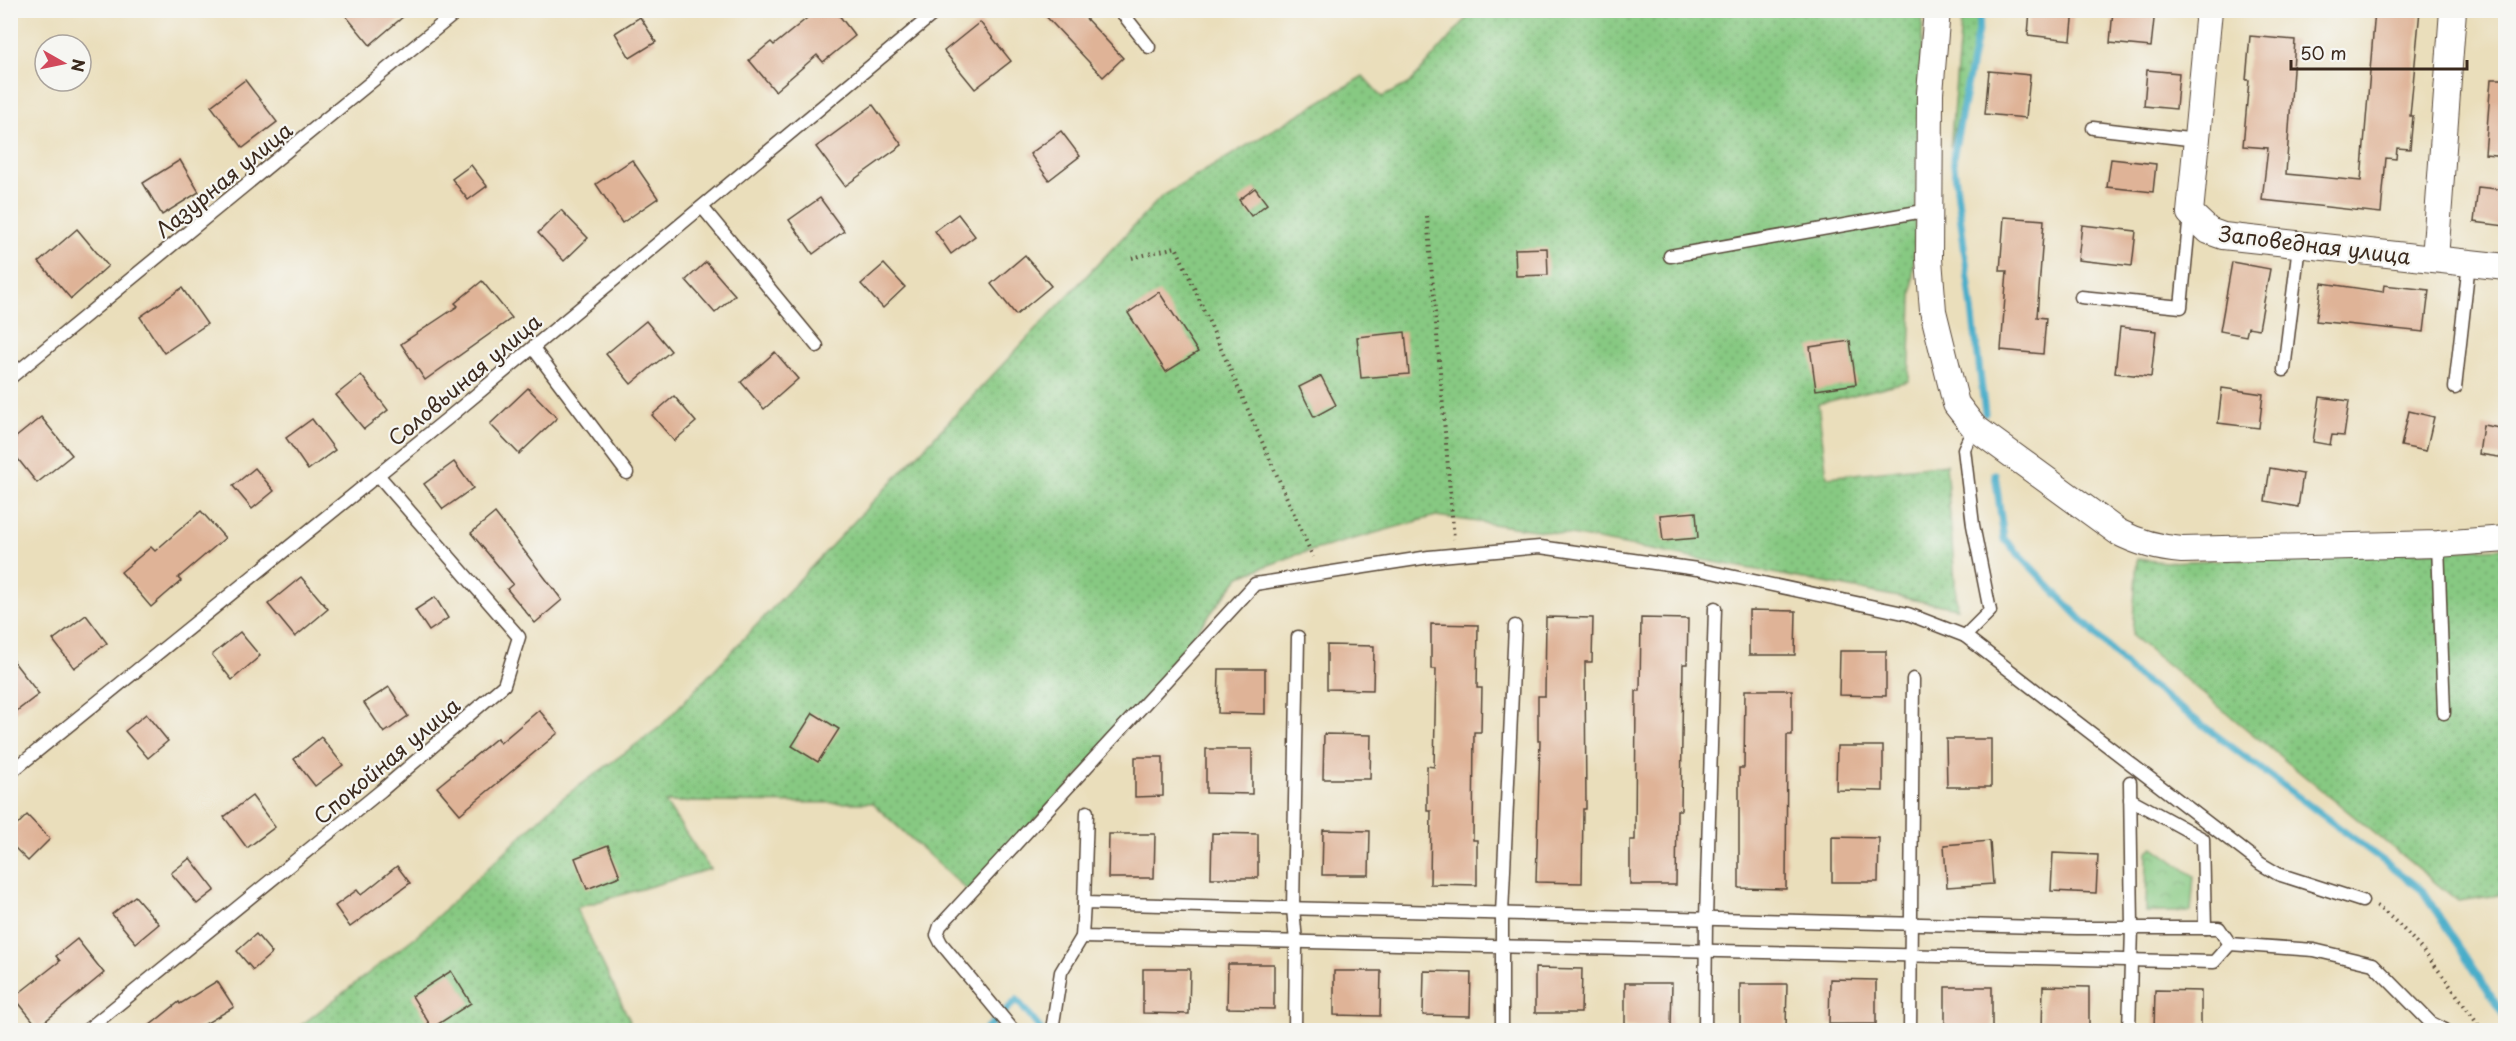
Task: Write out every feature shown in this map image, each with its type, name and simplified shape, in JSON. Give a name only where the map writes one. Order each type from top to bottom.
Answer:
[{"type":"street","points":[[1937,10],[1930,93],[1929,259],[1933,311],[1956,404],[1974,427],[2118,532],[2136,541],[2161,548],[2182,550],[2438,544],[2505,539]]},
{"type":"street","name":"Заповедная улица","points":[[2209,10],[2190,213],[2209,231],[2223,236],[2505,267]]},
{"type":"street","points":[[2436,260],[2453,10]]},
{"type":"lane","name":"Лазурная улица","points":[[10,378],[459,10]]},
{"type":"lane","name":"Соловьиная улица","points":[[10,773],[378,475],[938,10]]},
{"type":"lane","points":[[1120,10],[1149,47]]},
{"type":"lane","points":[[2092,128],[2197,140]]},
{"type":"lane","points":[[702,207],[817,346]]},
{"type":"lane","points":[[1670,256],[1929,210]]},
{"type":"lane","points":[[2081,297],[2181,308],[2190,213]]},
{"type":"lane","points":[[2284,370],[2300,245]]},
{"type":"lane","points":[[2455,388],[2469,263]]},
{"type":"lane","points":[[532,348],[627,473]]},
{"type":"lane","points":[[1965,636],[1990,611],[1973,525],[1964,448],[1974,427]]},
{"type":"lane","name":"Спокойная улица","points":[[87,1030],[382,790],[504,685],[519,637],[378,475]]},
{"type":"lane","points":[[2438,544],[2444,713]]},
{"type":"lane","points":[[1012,1030],[941,943],[937,934],[940,926],[1255,584],[1456,555],[1540,548],[1697,569],[1908,614],[1965,636],[2260,864],[2278,874],[2362,901]]},
{"type":"lane","points":[[1705,1030],[1715,608]]},
{"type":"lane","points":[[1502,1030],[1502,914],[1515,626]]},
{"type":"lane","points":[[1295,1030],[1296,942],[1293,908],[1298,637]]},
{"type":"lane","points":[[1910,1030],[1913,679]]},
{"type":"lane","points":[[2128,1030],[2132,928],[2130,783]]},
{"type":"lane","points":[[2130,799],[2203,839],[2205,928]]},
{"type":"lane","points":[[1052,1030],[1061,972],[1082,938],[1087,812]]},
{"type":"lane","points":[[1084,903],[1911,924],[2219,928],[2230,944]]},
{"type":"lane","points":[[1082,938],[2214,962],[2230,944]]},
{"type":"lane","points":[[2230,944],[2314,950],[2373,964],[2431,1023],[2445,1030]]},
{"type":"path","points":[[1427,216],[1456,555]]},
{"type":"path","points":[[1132,258],[1176,246],[1321,574]]},
{"type":"path","points":[[2362,901],[2385,912],[2399,927],[2442,975],[2482,1030]]},
{"type":"green space","points":[[1473,11],[1923,11],[1909,381],[1818,404],[1827,477],[1946,464],[1957,608],[1577,536],[1436,516],[1296,555],[1240,576],[1108,744],[968,891],[872,803],[665,802],[710,869],[576,908],[630,1021],[613,1030],[295,1030],[419,934],[557,802],[660,727],[1161,197],[1363,76],[1382,97],[1410,83]]},
{"type":"green space","points":[[1962,11],[1978,11],[1972,62],[1950,148]]},
{"type":"green space","points":[[2505,548],[2505,894],[2458,901],[2132,636],[2137,559],[2166,562]]},
{"type":"green space","points":[[2154,847],[2194,876],[2191,912],[2146,912],[2147,852]]},
{"type":"building","points":[[341,10],[411,10],[370,45]]},
{"type":"building","points":[[817,10],[835,10],[855,36],[823,62],[817,55],[775,91],[749,60],[771,42],[774,45]]},
{"type":"building","points":[[1040,10],[1078,10],[1123,58],[1103,77]]},
{"type":"building","points":[[2030,10],[2074,10],[2071,40],[2028,35]]},
{"type":"building","points":[[2113,10],[2155,10],[2151,47],[2110,43]]},
{"type":"building","points":[[2375,10],[2420,10],[2410,116],[2413,116],[2410,149],[2397,148],[2396,159],[2386,158],[2381,213],[2262,200],[2268,148],[2243,146],[2250,36],[2295,40],[2286,174],[2361,181]]},
{"type":"building","points":[[640,17],[656,42],[630,58],[615,33]]},
{"type":"building","points":[[980,22],[1011,61],[975,89],[944,51]]},
{"type":"building","points":[[2147,70],[2179,73],[2176,109],[2144,106]]},
{"type":"building","points":[[1989,71],[2030,75],[2026,118],[1985,114]]},
{"type":"building","points":[[2491,79],[2505,79],[2505,156],[2485,154]]},
{"type":"building","points":[[245,80],[277,122],[243,148],[211,106]]},
{"type":"building","points":[[873,105],[902,145],[845,186],[816,147]]},
{"type":"building","points":[[1061,131],[1080,156],[1049,180],[1030,154]]},
{"type":"building","points":[[2111,159],[2156,164],[2153,192],[2107,187]]},
{"type":"building","points":[[180,160],[199,192],[162,215],[143,183]]},
{"type":"building","points":[[632,160],[658,198],[622,223],[596,184]]},
{"type":"building","points":[[471,165],[487,186],[468,200],[452,179]]},
{"type":"building","points":[[2478,187],[2505,190],[2505,226],[2474,222]]},
{"type":"building","points":[[1255,188],[1267,204],[1251,216],[1239,200]]},
{"type":"building","points":[[820,198],[844,231],[813,254],[789,220]]},
{"type":"building","points":[[561,210],[588,238],[564,261],[538,233]]},
{"type":"building","points":[[958,214],[975,236],[951,254],[935,231]]},
{"type":"building","points":[[2004,217],[2044,220],[2037,317],[2046,318],[2043,354],[2001,350],[2007,271],[2000,271]]},
{"type":"building","points":[[2082,225],[2136,231],[2132,266],[2078,260]]},
{"type":"building","points":[[77,229],[108,266],[71,299],[39,262]]},
{"type":"building","points":[[1547,248],[1548,275],[1516,276],[1515,249]]},
{"type":"building","points":[[1025,255],[1051,286],[1016,315],[991,284]]},
{"type":"building","points":[[706,262],[735,295],[715,313],[686,280]]},
{"type":"building","points":[[2232,262],[2270,269],[2259,329],[2248,327],[2246,336],[2220,331]]},
{"type":"building","points":[[884,264],[905,287],[883,308],[861,284]]},
{"type":"building","points":[[482,281],[512,318],[425,380],[401,344],[458,306],[455,303]]},
{"type":"building","points":[[2322,283],[2383,292],[2384,285],[2429,290],[2424,332],[2316,321]]},
{"type":"building","points":[[182,288],[207,324],[164,353],[140,317]]},
{"type":"building","points":[[1159,292],[1198,352],[1166,372],[1128,313]]},
{"type":"building","points":[[646,321],[671,351],[631,384],[606,354]]},
{"type":"building","points":[[2120,327],[2156,331],[2151,377],[2115,373]]},
{"type":"building","points":[[1405,332],[1409,374],[1361,378],[1357,337]]},
{"type":"building","points":[[1850,341],[1856,384],[1816,390],[1810,347]]},
{"type":"building","points":[[775,352],[798,379],[764,409],[741,382]]},
{"type":"building","points":[[361,375],[388,410],[364,429],[336,395]]},
{"type":"building","points":[[1321,376],[1336,405],[1314,417],[1299,387]]},
{"type":"building","points":[[528,388],[557,418],[519,454],[490,424]]},
{"type":"building","points":[[2222,388],[2263,394],[2259,428],[2218,423]]},
{"type":"building","points":[[674,396],[696,422],[674,441],[652,415]]},
{"type":"building","points":[[2320,397],[2349,401],[2344,436],[2332,435],[2330,445],[2313,442]]},
{"type":"building","points":[[2409,411],[2434,417],[2426,451],[2401,446]]},
{"type":"building","points":[[41,417],[72,455],[37,483],[10,449],[10,442]]},
{"type":"building","points":[[312,419],[335,450],[308,470],[286,438]]},
{"type":"building","points":[[2483,425],[2505,429],[2505,458],[2479,454]]},
{"type":"building","points":[[454,462],[473,488],[443,509],[424,484]]},
{"type":"building","points":[[255,468],[274,491],[252,509],[233,486]]},
{"type":"building","points":[[2270,468],[2303,474],[2298,507],[2265,501]]},
{"type":"building","points":[[201,511],[225,538],[178,578],[181,581],[151,607],[121,572],[151,547],[155,551]]},
{"type":"building","points":[[1696,512],[1698,538],[1663,541],[1660,515]]},
{"type":"building","points":[[495,513],[562,600],[535,623],[507,589],[513,584],[471,533]]},
{"type":"building","points":[[301,577],[328,609],[295,637],[268,604]]},
{"type":"building","points":[[435,597],[448,618],[429,631],[415,610]]},
{"type":"building","points":[[1749,610],[1796,611],[1795,655],[1749,655]]},
{"type":"building","points":[[86,615],[107,643],[74,668],[53,640]]},
{"type":"building","points":[[1546,617],[1593,618],[1592,662],[1585,662],[1586,809],[1583,809],[1582,883],[1536,882],[1540,741],[1538,741],[1538,696],[1545,696]]},
{"type":"building","points":[[1641,618],[1688,619],[1687,664],[1683,664],[1681,810],[1677,810],[1676,885],[1630,885],[1630,840],[1635,840],[1636,691],[1640,691]]},
{"type":"building","points":[[1431,624],[1478,625],[1477,688],[1482,688],[1481,732],[1474,732],[1473,840],[1477,840],[1477,885],[1430,884],[1431,811],[1427,811],[1427,766],[1434,767],[1436,669],[1431,669]]},
{"type":"building","points":[[240,632],[260,656],[232,680],[212,655]]},
{"type":"building","points":[[1327,645],[1374,646],[1373,690],[1327,689]]},
{"type":"building","points":[[1840,651],[1886,651],[1886,696],[1839,695]]},
{"type":"building","points":[[10,657],[39,694],[10,716]]},
{"type":"building","points":[[1219,669],[1265,669],[1265,714],[1218,713]]},
{"type":"building","points":[[389,687],[408,716],[384,733],[364,703]]},
{"type":"building","points":[[1745,690],[1792,690],[1792,735],[1787,735],[1786,889],[1739,888],[1739,768],[1744,768]]},
{"type":"building","points":[[539,710],[558,733],[460,814],[437,787],[497,738],[500,743]]},
{"type":"building","points":[[813,713],[839,729],[818,762],[792,746]]},
{"type":"building","points":[[146,714],[168,741],[148,758],[125,731]]},
{"type":"building","points":[[1324,734],[1371,735],[1370,779],[1323,779]]},
{"type":"building","points":[[321,737],[343,765],[315,786],[294,759]]},
{"type":"building","points":[[1946,739],[1991,739],[1991,787],[1947,787]]},
{"type":"building","points":[[1837,746],[1883,746],[1883,791],[1836,790]]},
{"type":"building","points":[[1206,749],[1252,749],[1252,794],[1206,793]]},
{"type":"building","points":[[1135,757],[1163,757],[1163,796],[1135,797]]},
{"type":"building","points":[[252,796],[275,827],[247,848],[224,817]]},
{"type":"building","points":[[27,815],[50,839],[28,861],[10,843],[10,832]]},
{"type":"building","points":[[1323,830],[1370,831],[1369,875],[1322,875]]},
{"type":"building","points":[[1212,833],[1258,834],[1258,878],[1211,878]]},
{"type":"building","points":[[1109,834],[1155,834],[1154,878],[1108,878]]},
{"type":"building","points":[[1832,837],[1879,838],[1878,882],[1832,882]]},
{"type":"building","points":[[1990,841],[1993,884],[1947,887],[1944,845]]},
{"type":"building","points":[[608,845],[620,876],[587,889],[575,858]]},
{"type":"building","points":[[2053,853],[2098,855],[2096,893],[2051,891]]},
{"type":"building","points":[[190,858],[215,890],[197,904],[171,873]]},
{"type":"building","points":[[397,866],[410,883],[350,927],[335,906],[357,890],[361,895]]},
{"type":"building","points":[[135,896],[159,924],[136,943],[112,914]]},
{"type":"building","points":[[256,934],[272,953],[253,970],[237,951]]},
{"type":"building","points":[[77,939],[104,973],[38,1027],[14,997],[60,961],[56,956]]},
{"type":"building","points":[[1228,964],[1274,964],[1274,1009],[1227,1008]]},
{"type":"building","points":[[1535,968],[1582,969],[1581,1013],[1535,1013]]},
{"type":"building","points":[[1143,969],[1190,969],[1189,1014],[1143,1013]]},
{"type":"building","points":[[451,971],[471,1003],[432,1028],[412,996]]},
{"type":"building","points":[[1334,971],[1381,971],[1380,1016],[1334,1015]]},
{"type":"building","points":[[1424,971],[1471,972],[1470,1016],[1423,1015]]},
{"type":"building","points":[[1830,979],[1876,980],[1876,1024],[1829,1024]]},
{"type":"building","points":[[217,981],[234,1007],[195,1030],[144,1030],[179,1002],[180,1004]]},
{"type":"building","points":[[1625,983],[1672,983],[1671,1028],[1625,1027]]},
{"type":"building","points":[[1740,984],[1787,984],[1786,1029],[1740,1028]]},
{"type":"building","points":[[2043,986],[2089,987],[2089,1030],[2042,1030]]},
{"type":"building","points":[[1945,987],[1992,987],[1992,1030],[1945,1030]]},
{"type":"building","points":[[2155,990],[2201,991],[2201,1030],[2154,1030]]},
{"type":"waterway","points":[[1982,10],[1953,158],[1985,413]]},
{"type":"waterway","points":[[1995,474],[2004,539],[2132,672],[2422,890],[2506,1019]]},
{"type":"waterway","points":[[985,1030],[1017,1000],[1041,1030]]}]
